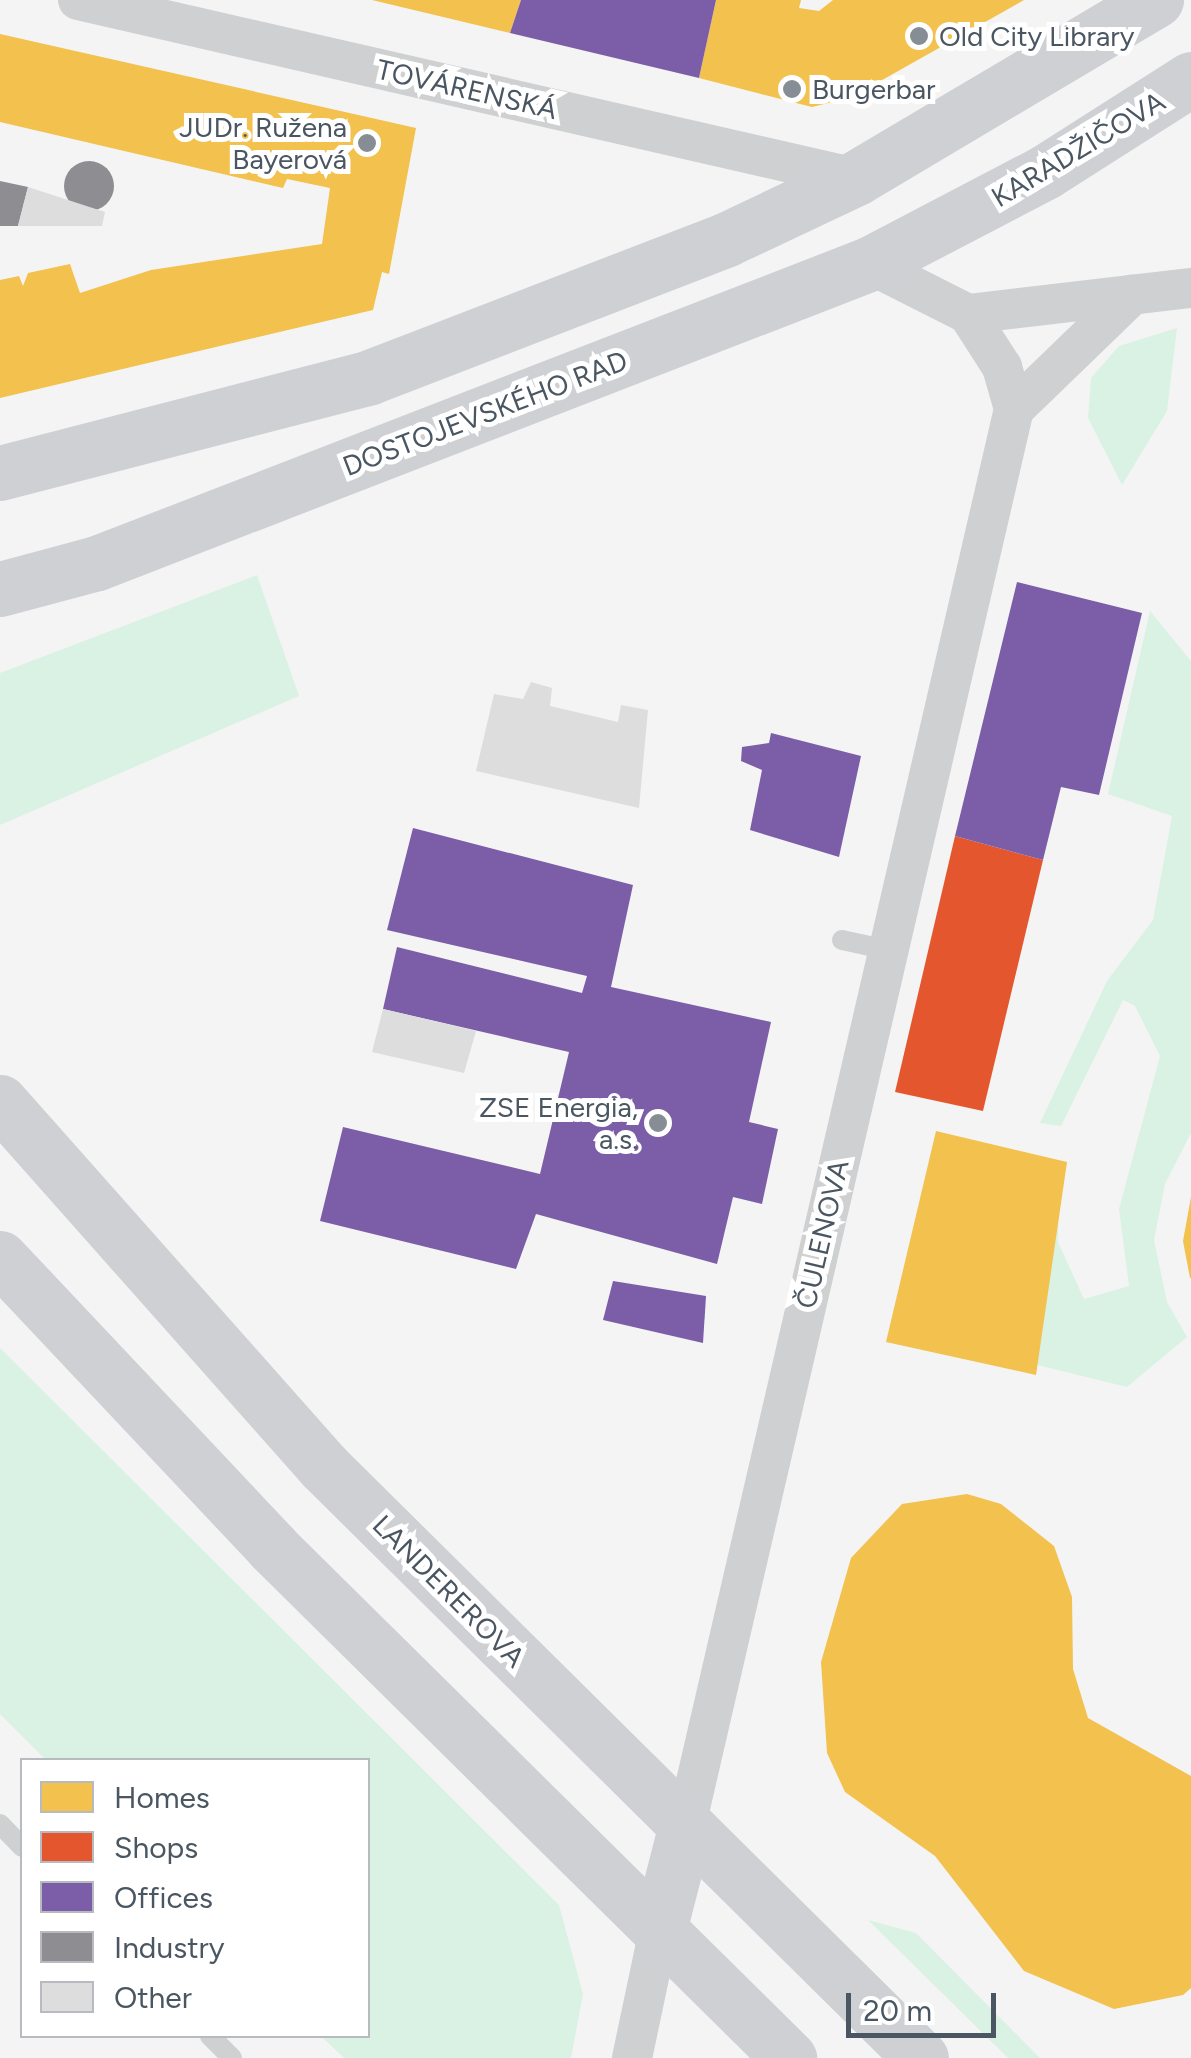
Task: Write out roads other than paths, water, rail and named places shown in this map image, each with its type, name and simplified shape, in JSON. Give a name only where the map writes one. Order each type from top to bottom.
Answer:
[{"type":"main road","points":[[0,474],[370,378],[707,248],[856,178],[1102,21],[1156,0]]},
{"type":"main road","name":"KARADŽIČOVA","points":[[964,217],[1191,79]]},
{"type":"main road","name":"DOSTOJEVSKÉHO RAD","points":[[0,590],[97,563],[869,264],[964,217]]},
{"type":"main road","name":"LANDEREROVA","points":[[0,1102],[324,1467],[921,2058]]},
{"type":"main road","points":[[0,1258],[273,1548],[789,2058]]},
{"type":"main road","name":"ČULENOVA","points":[[659,1930],[686,1825]]},
{"type":"street","name":"TOVÁRENSKÁ","points":[[78,0],[856,178]]},
{"type":"street","points":[[869,264],[968,314],[1002,368],[1014,409],[1132,294]]},
{"type":"street","points":[[968,314],[1191,288]]},
{"type":"street","name":"ČULENOVA","points":[[686,1825],[1014,409]]},
{"type":"street","name":"ČULENOVA","points":[[632,2058],[659,1930]]},
{"type":"lane","points":[[842,940],[888,950]]},
{"type":"lane","points":[[0,1824],[20,1844]]},
{"type":"lane","points":[[212,2038],[232,2058]]},
{"type":"place","name":"Old City Library","points":[[919,36]]},
{"type":"place","name":"Burgerbar","points":[[792,89]]},
{"type":"place","name":"JUDr. Ružena Bayerová","points":[[367,143]]},
{"type":"place","name":"ZSE Energia, a.s.","points":[[658,1123]]}]
